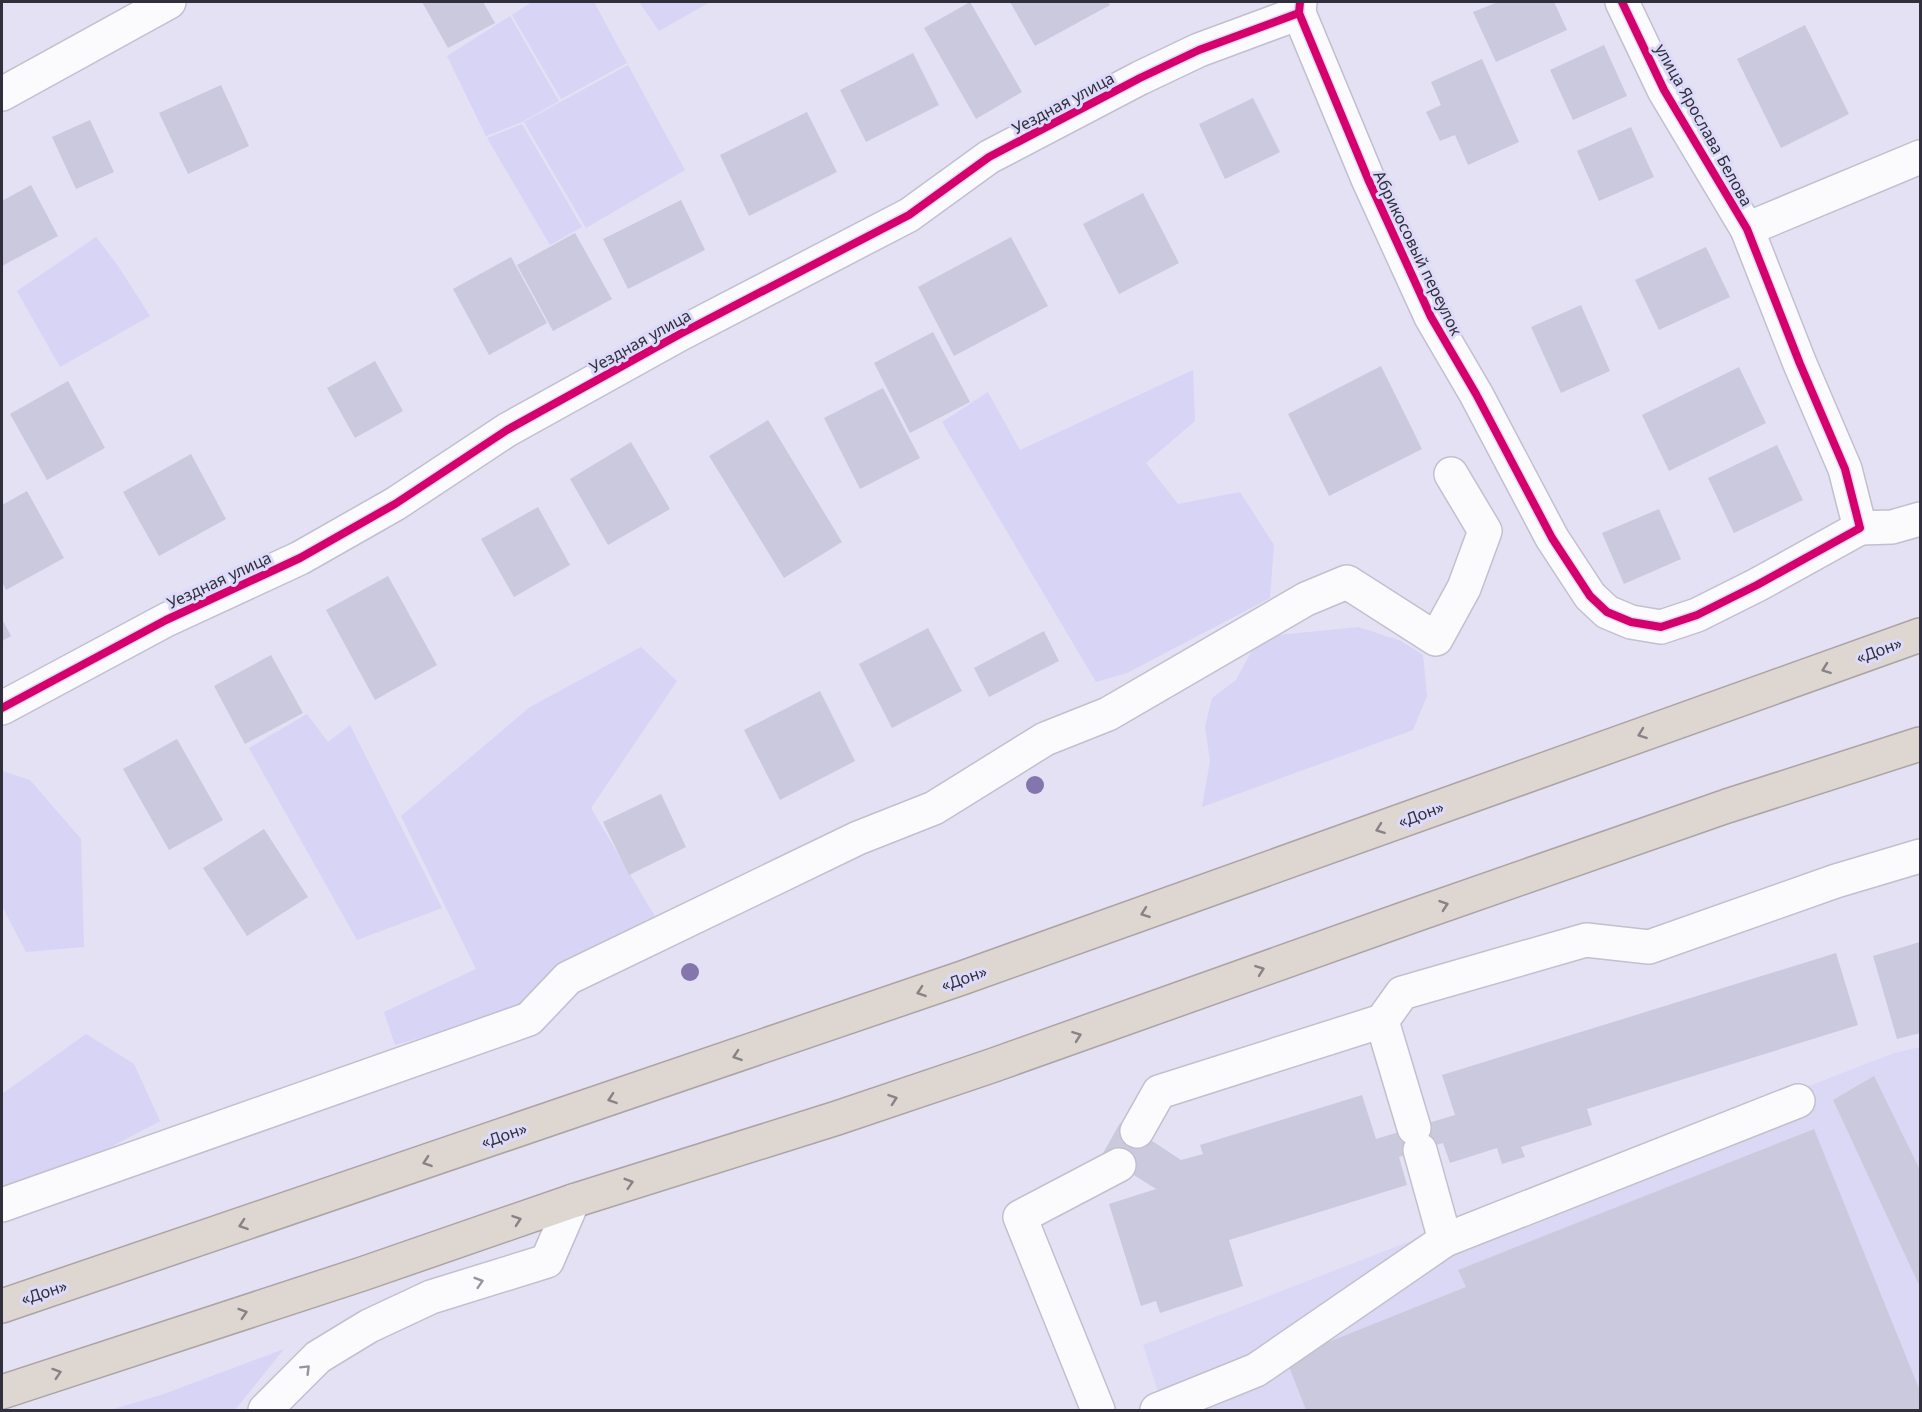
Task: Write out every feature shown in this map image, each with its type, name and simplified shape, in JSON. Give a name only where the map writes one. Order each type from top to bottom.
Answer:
[{"type":"highway","name":"«Дон»","points":[[2,1306],[962,978],[1920,635]]},
{"type":"highway","points":[[2,1392],[362,1274],[573,1201],[837,1118],[991,1066],[1415,915],[1672,826],[1920,744]]},
{"type":"street","points":[[2,94],[169,2]]},
{"type":"street","name":"улица Ярослава Белова","points":[[1622,2],[1664,90],[1747,230],[1800,364],[1845,469],[1860,528]]},
{"type":"street","name":"Абрикосовый переулок","points":[[1299,7],[1368,179],[1431,317],[1476,394],[1552,538],[1590,596],[1607,612],[1631,622],[1661,627],[1697,615],[1860,528]]},
{"type":"street","name":"Уездная улица","points":[[2,708],[166,620],[300,558],[395,504],[507,430],[680,334],[909,215],[999,152],[1140,78],[1299,7]]},
{"type":"street","points":[[1747,230],[1920,157]]},
{"type":"street","points":[[2,1205],[529,1019],[568,978],[858,838],[934,808],[1045,739],[1108,714],[1306,599],[1347,582],[1436,639],[1464,588],[1485,531],[1451,474]]},
{"type":"street","points":[[1860,528],[1892,527],[1920,519]]},
{"type":"street","points":[[1137,1131],[1159,1092],[1382,1021],[1402,993],[1586,940],[1649,947],[1836,881],[1920,856]]},
{"type":"street","points":[[1382,1021],[1445,1240]]},
{"type":"street","points":[[1157,1410],[1256,1370],[1445,1240],[1798,1101]]},
{"type":"street","points":[[1098,1410],[1020,1217],[1119,1165]]},
{"type":"street","points":[[265,1410],[318,1357],[369,1326],[431,1297],[547,1261],[573,1201]]},
{"type":"shaded area","points":[[532,2],[594,2],[627,63],[561,99],[512,15]]},
{"type":"shaded area","points":[[639,2],[710,2],[659,31]]},
{"type":"shaded area","points":[[510,16],[559,101],[522,122],[486,136],[447,56]]},
{"type":"shaded area","points":[[628,65],[685,170],[586,228],[524,122]]},
{"type":"shaded area","points":[[522,124],[582,227],[550,245],[487,138]]},
{"type":"shaded area","points":[[96,237],[150,316],[60,367],[17,291]]},
{"type":"shaded area","points":[[1193,370],[1195,421],[1146,463],[1178,504],[1240,492],[1274,545],[1270,598],[1127,673],[1096,682],[942,422],[988,392],[1020,450]]},
{"type":"shaded area","points":[[1359,627],[1401,641],[1423,655],[1427,696],[1413,730],[1202,807],[1210,761],[1205,727],[1212,698],[1236,680],[1256,643],[1278,635]]},
{"type":"shaded area","points":[[641,647],[677,681],[591,808],[657,920],[523,1009],[395,1045],[384,1012],[476,969],[401,816],[530,707]]},
{"type":"shaded area","points":[[307,714],[328,742],[350,725],[442,908],[357,940],[249,748]]},
{"type":"shaded area","points":[[2,771],[30,780],[81,839],[84,947],[26,952],[2,906]]},
{"type":"shaded area","points":[[86,1034],[134,1064],[160,1121],[67,1170],[2,1192],[2,1094]]},
{"type":"shaded area","points":[[1920,1047],[1920,1410],[1164,1410],[1143,1345],[1894,1053]]},
{"type":"shaded area","points":[[284,1349],[235,1410],[110,1410],[161,1395]]},
{"type":"building","points":[[422,2],[483,2],[495,23],[448,48]]},
{"type":"building","points":[[970,2],[1022,92],[976,119],[924,28]]},
{"type":"building","points":[[1010,2],[1108,2],[1110,5],[1035,46]]},
{"type":"building","points":[[1498,2],[1554,2],[1567,30],[1496,62],[1473,12]]},
{"type":"building","points":[[1805,25],[1849,114],[1781,148],[1737,59]]},
{"type":"building","points":[[1604,45],[1627,96],[1573,120],[1550,70]]},
{"type":"building","points":[[913,53],[939,105],[866,142],[840,90]]},
{"type":"building","points":[[1482,59],[1519,142],[1468,165],[1455,135],[1440,141],[1426,112],[1441,105],[1431,82]]},
{"type":"building","points":[[221,85],[249,146],[188,174],[159,113]]},
{"type":"building","points":[[1253,98],[1280,152],[1225,179],[1199,124]]},
{"type":"building","points":[[807,112],[837,172],[749,216],[720,155]]},
{"type":"building","points":[[90,120],[114,172],[76,189],[52,137]]},
{"type":"building","points":[[1631,127],[1654,177],[1599,201],[1577,151]]},
{"type":"building","points":[[31,185],[58,236],[2,266],[2,201]]},
{"type":"building","points":[[1143,193],[1179,263],[1119,294],[1083,224]]},
{"type":"building","points":[[681,200],[705,250],[628,289],[603,239]]},
{"type":"building","points":[[575,233],[612,299],[553,331],[517,265]]},
{"type":"building","points":[[1011,237],[1048,306],[954,356],[918,287]]},
{"type":"building","points":[[1706,247],[1730,297],[1659,330],[1635,280]]},
{"type":"building","points":[[511,257],[547,323],[489,355],[453,289]]},
{"type":"building","points":[[1581,305],[1610,371],[1561,393],[1531,327]]},
{"type":"building","points":[[933,332],[970,402],[910,433],[874,363]]},
{"type":"building","points":[[375,361],[403,411],[355,438],[327,388]]},
{"type":"building","points":[[1381,366],[1422,449],[1329,496],[1288,414]]},
{"type":"building","points":[[1739,367],[1766,423],[1669,471],[1642,415]]},
{"type":"building","points":[[68,381],[105,448],[47,480],[10,414]]},
{"type":"building","points":[[883,388],[920,458],[860,489],[824,418]]},
{"type":"building","points":[[768,420],[842,542],[784,578],[709,456]]},
{"type":"building","points":[[631,442],[670,509],[608,545],[570,479]]},
{"type":"building","points":[[1777,445],[1803,500],[1734,533],[1708,478]]},
{"type":"building","points":[[191,454],[226,519],[159,556],[123,492]]},
{"type":"building","points":[[27,491],[64,558],[6,590],[2,582],[2,505]]},
{"type":"building","points":[[538,507],[570,565],[514,597],[481,539]]},
{"type":"building","points":[[1659,509],[1681,559],[1624,584],[1602,533]]},
{"type":"building","points":[[388,576],[437,665],[375,700],[326,610]]},
{"type":"building","points":[[2,619],[11,636],[2,641]]},
{"type":"building","points":[[928,628],[962,691],[892,728],[859,664]]},
{"type":"building","points":[[1044,631],[1059,661],[989,697],[974,668]]},
{"type":"building","points":[[271,655],[303,713],[245,744],[214,686]]},
{"type":"building","points":[[820,691],[855,761],[780,800],[744,730]]},
{"type":"building","points":[[177,739],[223,820],[169,850],[123,769]]},
{"type":"building","points":[[661,794],[686,847],[629,875],[603,822]]},
{"type":"building","points":[[264,829],[308,897],[247,936],[203,868]]},
{"type":"building","points":[[1920,942],[1920,1033],[1897,1039],[1873,956]]},
{"type":"building","points":[[1836,953],[1858,1025],[1587,1109],[1592,1125],[1521,1147],[1525,1157],[1502,1164],[1497,1148],[1450,1163],[1443,1143],[1399,1157],[1407,1185],[1229,1240],[1243,1286],[1160,1313],[1156,1301],[1141,1306],[1109,1204],[1156,1189],[1102,1155],[1120,1123],[1137,1131],[1181,1160],[1203,1154],[1200,1145],[1362,1095],[1376,1139],[1455,1115],[1442,1075]]},
{"type":"building","points":[[1874,1076],[1920,1170],[1920,1287],[1833,1100]]},
{"type":"building","points":[[1814,1129],[1920,1391],[1920,1410],[1306,1410],[1286,1359],[1466,1287],[1458,1270]]},
{"type":"cycle path","points":[[1300,2],[1299,13],[1368,179],[1431,317],[1476,394],[1552,538],[1590,596],[1607,612],[1631,622],[1661,627],[1697,615],[1860,528],[1845,469],[1800,364],[1747,229],[1664,90],[1622,2]]},
{"type":"cycle path","points":[[2,708],[166,620],[300,558],[395,504],[507,430],[680,334],[909,215],[989,157],[1140,78],[1199,50],[1299,13]]}]
